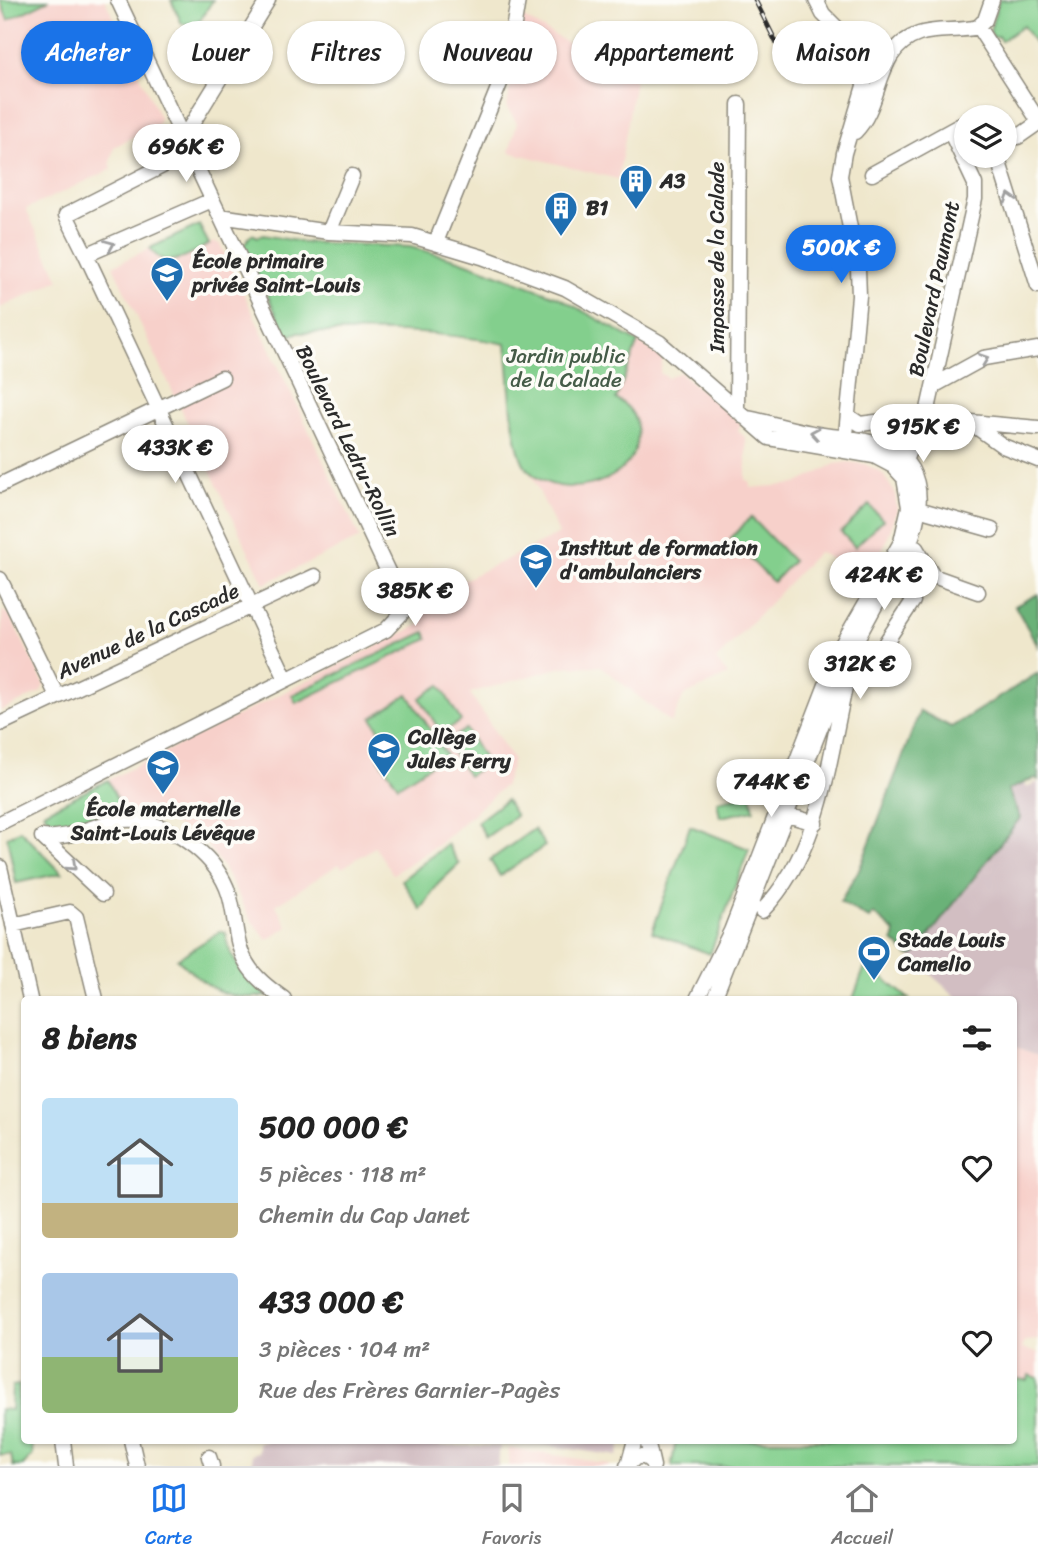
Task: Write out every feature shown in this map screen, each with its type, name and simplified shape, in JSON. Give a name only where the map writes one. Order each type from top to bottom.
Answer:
[{"type":"street","name":"Boulevard Ledru-Rollin","points":[[0,823],[394,626],[402,613],[403,606],[118,0]]},
{"type":"street","points":[[184,138],[268,0]]},
{"type":"street","points":[[436,242],[508,66],[518,0]]},
{"type":"street","points":[[832,0],[818,5],[855,46],[864,66],[864,86],[841,176],[858,269],[859,296],[845,444]]},
{"type":"street","points":[[849,138],[867,116],[887,60],[900,44],[935,30],[978,27],[985,20],[992,0]]},
{"type":"street","points":[[978,27],[1038,121],[1017,137]]},
{"type":"street","name":"Impasse de la Calade","points":[[739,104],[740,414]]},
{"type":"street","points":[[872,174],[954,129]]},
{"type":"street","name":"Boulevard Paumont","points":[[950,131],[954,138]]},
{"type":"street","points":[[190,152],[127,181],[122,189],[66,215],[286,679]]},
{"type":"street","name":"Boulevard Paumont","points":[[897,459],[922,422],[935,385],[976,190],[969,168]]},
{"type":"street","points":[[1001,168],[1038,286]]},
{"type":"street","points":[[329,232],[352,176]]},
{"type":"street","points":[[86,255],[212,200]]},
{"type":"street","points":[[220,216],[329,232],[412,236],[565,288],[659,342],[740,414],[814,433],[897,459],[918,487],[905,544],[889,581],[842,660],[832,700],[715,996]]},
{"type":"street","points":[[233,247],[242,227],[249,220]]},
{"type":"street","points":[[935,385],[984,358],[1038,349]]},
{"type":"street","points":[[0,485],[222,378]]},
{"type":"street","points":[[848,416],[860,424],[922,422],[1038,428]]},
{"type":"street","points":[[972,424],[1003,446],[1038,460]]},
{"type":"street","points":[[915,508],[992,530]]},
{"type":"street","points":[[905,544],[916,548],[933,576],[978,592]]},
{"type":"street","points":[[698,996],[731,931],[794,768],[842,660],[905,544]]},
{"type":"street","name":"Avenue de la Cascade","points":[[0,724],[315,576]]},
{"type":"street","points":[[0,579],[5,600],[57,696]]},
{"type":"street","points":[[886,642],[913,601],[912,596],[889,581]]},
{"type":"street","points":[[762,911],[790,880],[815,823],[849,670],[842,660]]},
{"type":"street","points":[[819,731],[833,740]]},
{"type":"street","points":[[788,815],[786,805],[794,768],[803,757],[812,735],[819,731]]},
{"type":"street","points":[[788,815],[815,823]]},
{"type":"street","points":[[103,894],[42,837],[74,834],[120,819],[161,827],[204,853],[220,873],[229,894],[246,963],[281,996]]},
{"type":"street","points":[[0,867],[29,996]]},
{"type":"street","points":[[13,925],[70,912],[76,917],[95,996]]},
{"type":"street","points":[[62,1444],[65,1466]]},
{"type":"street","points":[[132,1444],[137,1466]]},
{"type":"street","points":[[628,1464],[634,1444]]},
{"type":"street","points":[[648,1444],[652,1464]]},
{"type":"street","points":[[628,1464],[640,1457],[652,1464]]},
{"type":"shaded area","points":[[0,0],[105,0],[115,21],[21,21],[21,84],[144,84],[160,118],[158,124],[114,147],[110,162],[112,169],[26,209],[59,280],[0,308]]},
{"type":"shaded area","points":[[557,37],[571,44],[571,84],[634,84],[618,179],[509,152],[517,123],[507,108],[510,84],[557,84]]},
{"type":"shaded area","points":[[214,242],[220,244],[360,538],[264,584],[113,266],[150,248],[155,256],[163,261],[178,259]]},
{"type":"shaded area","points":[[638,342],[663,358],[660,373],[668,378],[680,372],[741,424],[738,431],[746,438],[746,480],[750,481],[750,488],[796,484],[835,464],[848,462],[865,464],[882,473],[895,493],[897,511],[886,542],[868,577],[818,552],[716,660],[728,675],[684,696],[671,723],[601,666],[562,667],[470,693],[513,760],[505,785],[439,844],[393,874],[375,847],[342,868],[339,864],[276,905],[288,927],[267,940],[253,923],[223,867],[202,838],[171,823],[121,808],[108,780],[423,623],[412,600],[416,598],[418,602],[559,534],[529,470],[562,488],[605,480],[634,457],[638,439],[636,420],[626,405],[616,399]]},
{"type":"shaded area","points":[[2,611],[9,614],[44,684],[41,692],[0,711]]},
{"type":"shaded area","points":[[1011,773],[1027,787],[1038,782],[1038,1055],[1017,1047],[1017,996],[956,996],[909,956],[914,955]]},
{"type":"shaded area","points":[[1017,1047],[1038,1055],[1038,1340],[1025,1341],[1022,1349],[1038,1353],[1038,1378],[1029,1376],[1028,1380],[1017,1379]]},
{"type":"shaded area","points":[[259,1444],[500,1446],[498,1466],[253,1466],[252,1454],[259,1452]]},
{"type":"shaded area","points":[[537,1444],[621,1444],[617,1456]]},
{"type":"shaded area","points":[[509,1448],[604,1463],[611,1466],[508,1466]]},
{"type":"green space","points":[[0,0],[49,0],[8,20]]},
{"type":"green space","points":[[171,0],[213,0],[200,21],[181,21]]},
{"type":"green space","points":[[999,0],[1038,0],[1038,48],[1023,26],[1001,41],[998,36],[993,38],[990,30]]},
{"type":"green space","points":[[199,225],[209,244],[186,256],[163,259],[150,248]]},
{"type":"green space","name":"Jardin public de la Calade","points":[[252,234],[302,242],[410,247],[459,260],[558,297],[638,342],[616,399],[630,410],[637,427],[636,446],[628,462],[598,483],[579,487],[560,486],[542,480],[528,470],[522,460],[514,429],[506,344],[401,332],[296,333],[287,337],[246,250],[242,247]]},
{"type":"green space","points":[[869,505],[883,520],[855,547],[841,532]]},
{"type":"green space","points":[[751,517],[793,561],[773,582],[730,539]]},
{"type":"green space","points":[[1038,594],[1038,646],[1015,606]]},
{"type":"green space","points":[[425,632],[428,639],[296,703],[292,695]]},
{"type":"green space","points":[[1038,673],[1038,780],[1035,778],[1008,790],[1020,818],[914,955],[909,956],[893,941],[895,932],[874,914],[869,919],[840,902],[860,868],[920,711],[951,727]]},
{"type":"green space","points":[[440,685],[461,721],[441,733],[420,698]]},
{"type":"green space","points":[[408,694],[446,755],[398,786],[379,758],[392,749],[372,718]]},
{"type":"green space","points":[[466,729],[487,764],[468,776],[446,742]]},
{"type":"green space","points":[[108,780],[121,808],[54,831],[44,812]]},
{"type":"green space","points":[[751,794],[754,810],[720,817],[717,801]]},
{"type":"green space","points":[[506,800],[516,816],[486,837],[477,822]]},
{"type":"green space","points":[[690,826],[749,849],[710,954],[652,932]]},
{"type":"green space","points":[[534,829],[545,846],[500,876],[490,860]]},
{"type":"green space","points":[[20,830],[62,873],[16,883],[7,837]]},
{"type":"green space","points":[[447,844],[459,864],[438,884],[421,910],[402,880]]},
{"type":"green space","points":[[221,931],[226,933],[234,960],[267,996],[235,996],[217,990],[177,959]]},
{"type":"green space","name":"Stade Louis Camelio","points":[[866,964],[905,996],[854,996]]},
{"type":"green space","points":[[1029,1375],[1038,1378],[1038,1466],[673,1466],[672,1463],[675,1444],[1017,1444],[1017,1379],[1028,1380]]},
{"type":"green space","points":[[19,1385],[21,1444],[32,1444],[33,1455],[23,1466],[13,1466],[11,1455],[0,1455],[0,1409],[11,1410],[12,1386]]},
{"type":"railway","points":[[755,0],[772,34]]},
{"type":"place","name":"A3","points":[[636,211]]},
{"type":"place","name":"B1","points":[[561,238]]},
{"type":"place","name":"École primaire privée Saint-Louis","points":[[167,303]]},
{"type":"place","name":"Institut de formation d'ambulanciers","points":[[536,590]]},
{"type":"place","name":"Collège Jules Ferry","points":[[384,779]]},
{"type":"place","name":"École maternelle Saint-Louis Lévêque","points":[[163,796]]},
{"type":"place","name":"Stade Louis Camelio","points":[[874,982]]}]
